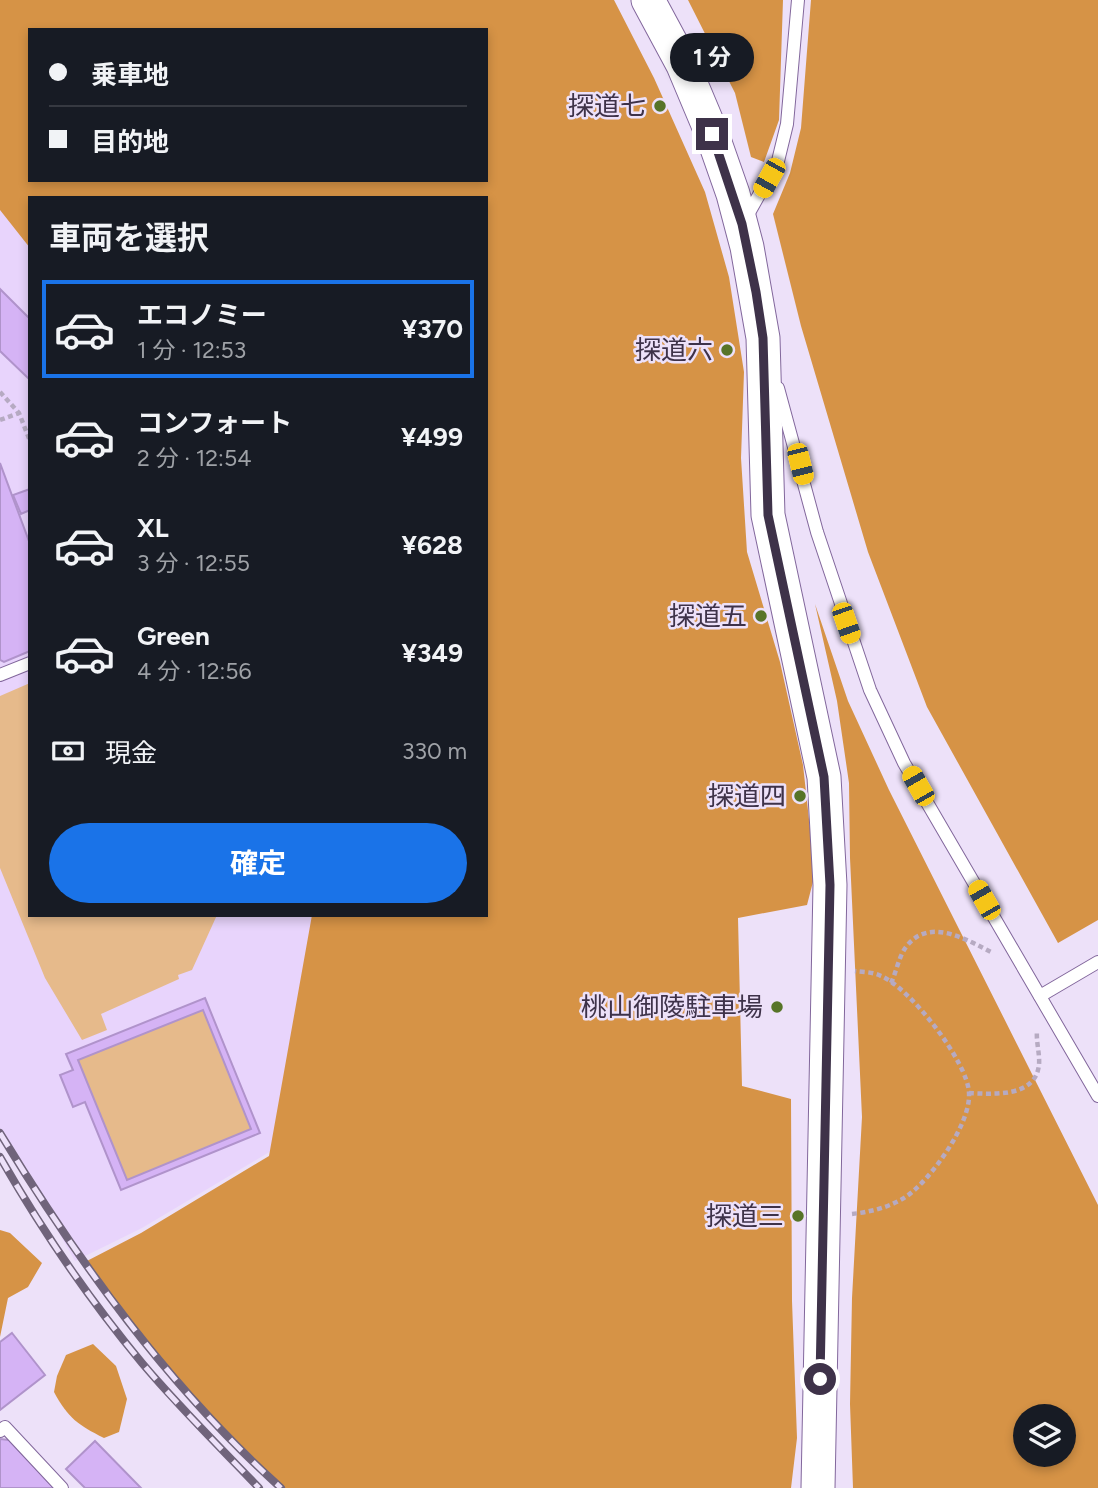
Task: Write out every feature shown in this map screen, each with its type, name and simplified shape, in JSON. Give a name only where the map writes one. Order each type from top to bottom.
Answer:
[{"type":"street","points":[[648,0],[683,65],[712,134],[742,224],[763,338],[768,515],[824,777],[830,885],[818,1488]]},
{"type":"lane","points":[[742,224],[778,161],[787,124],[798,0]]},
{"type":"lane","points":[[763,338],[817,532],[870,690],[904,763],[1098,1096]]},
{"type":"lane","points":[[0,674],[28,664]]},
{"type":"lane","points":[[1040,996],[1098,962]]},
{"type":"lane","points":[[0,1431],[5,1427],[62,1488]]},
{"type":"path","points":[[0,392],[19,413],[28,436]]},
{"type":"path","points":[[0,420],[19,413]]},
{"type":"path","points":[[891,984],[906,946],[927,932],[947,932],[1023,968]]},
{"type":"path","points":[[823,1216],[871,1212],[907,1196],[945,1155],[965,1119],[969,1093],[961,1065],[915,1003],[882,976],[844,969]]},
{"type":"path","points":[[969,1093],[1008,1094],[1032,1082],[1039,1066],[1037,1039],[1040,996]]},
{"type":"shaded area","points":[[0,0],[614,0],[654,78],[705,192],[729,277],[744,372],[741,458],[747,552],[780,662],[803,765],[815,874],[807,905],[738,918],[742,1086],[791,1099],[792,1301],[797,1438],[791,1488],[277,1488],[224,1435],[175,1380],[83,1263],[141,1233],[269,1156],[312,917],[488,917],[488,196],[28,196],[28,245],[0,210]]},
{"type":"shaded area","points":[[688,0],[783,0],[779,120],[764,162],[751,157],[735,93]]},
{"type":"shaded area","points":[[811,0],[1098,0],[1098,920],[1058,943],[927,707],[868,552],[801,326],[773,214],[790,173],[801,128]]},
{"type":"shaded area","points":[[0,205],[28,240],[28,917],[313,917],[271,1151],[142,1228],[75,1261],[0,1130]]},
{"type":"shaded area","points":[[815,604],[848,701],[889,790],[1098,1205],[1098,1488],[853,1488],[850,1404],[852,1298],[862,1117],[849,783],[837,701]]},
{"type":"shaded area","points":[[28,684],[28,917],[216,917],[192,970],[178,975],[179,979],[101,1014],[107,1030],[82,1040],[45,978],[0,868],[0,696]]},
{"type":"shaded area","points":[[203,1010],[251,1129],[127,1180],[78,1060]]},
{"type":"shaded area","points":[[0,1230],[10,1233],[42,1263],[28,1287],[8,1298],[0,1337]]},
{"type":"shaded area","points":[[93,1344],[116,1366],[127,1399],[119,1432],[104,1438],[74,1420],[54,1392],[66,1355]]},
{"type":"building","points":[[0,289],[28,317],[28,378],[0,351]]},
{"type":"building","points":[[0,463],[28,539],[28,652],[4,662],[0,660]]},
{"type":"building","points":[[28,490],[28,511],[21,514],[13,495]]},
{"type":"building","points":[[205,998],[260,1133],[121,1190],[85,1102],[73,1107],[60,1075],[73,1070],[66,1054]],"holes":[[[203,1010],[251,1129],[127,1180],[78,1060]]]},
{"type":"building","points":[[12,1333],[45,1375],[0,1410],[0,1342]]},
{"type":"building","points":[[0,1439],[9,1440],[54,1488],[0,1488]]},
{"type":"building","points":[[95,1441],[141,1488],[85,1488],[66,1469]]},
{"type":"railway","points":[[0,1133],[61,1229],[128,1321],[201,1408],[281,1488]]},
{"type":"railway","points":[[0,1157],[66,1263],[122,1339],[170,1395],[259,1488]]},
{"type":"place","name":"探道七","points":[[660,106]]},
{"type":"place","name":"探道六","points":[[727,350]]},
{"type":"place","name":"探道五","points":[[761,616]]},
{"type":"place","name":"探道四","points":[[800,796]]},
{"type":"place","name":"桃山御陵駐車場","points":[[777,1007]]},
{"type":"place","name":"探道三","points":[[798,1216]]},
{"type":"route","points":[[712,134],[742,224],[752,269],[763,338],[768,515],[817,732],[824,777],[830,885],[820,1379]]}]
